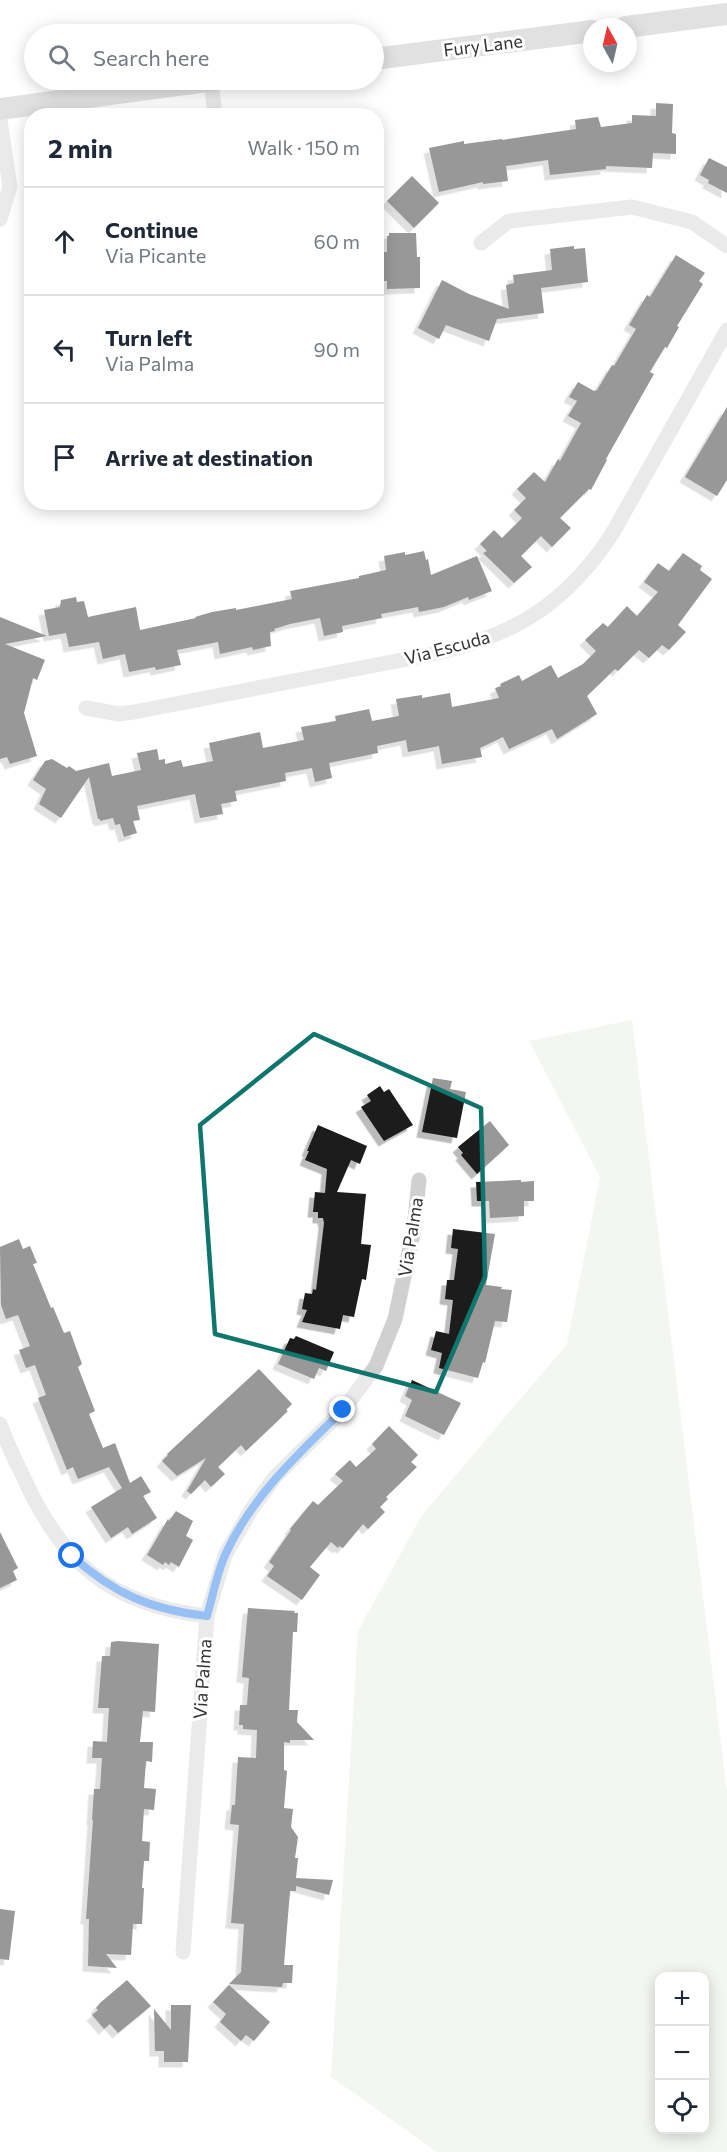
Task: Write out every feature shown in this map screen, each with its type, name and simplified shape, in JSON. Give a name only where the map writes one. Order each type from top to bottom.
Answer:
[{"type":"main road","points":[[637,26],[727,14]]},
{"type":"main road","name":"Fury Lane","points":[[384,58],[583,32]]},
{"type":"main road","points":[[0,109],[139,90]]},
{"type":"street","points":[[213,90],[214,108]]},
{"type":"street","points":[[0,120],[10,187],[0,219]]},
{"type":"street","points":[[481,243],[509,221],[632,207],[692,222],[727,246]]},
{"type":"street","name":"Via Escuda","points":[[86,708],[118,714],[143,711],[433,654],[487,639],[530,618],[567,591],[598,556],[727,330]]},
{"type":"street","name":"Via Palma","points":[[183,1952],[207,1616],[225,1555],[251,1510],[275,1477],[343,1410],[376,1366],[395,1319],[414,1229],[419,1180]]},
{"type":"street","points":[[1,1428],[46,1524],[80,1563],[104,1582],[140,1601],[179,1613],[207,1616]]},
{"type":"highlighted area","points":[[314,1034],[481,1108],[485,1277],[436,1392],[215,1334],[200,1125]]},
{"type":"shaded area","points":[[632,1020],[727,1791],[727,2152],[437,2152],[331,2077],[358,1631],[422,1515],[567,1344],[600,1177],[529,1041]]},
{"type":"building","points":[[656,103],[673,104],[672,133],[676,134],[676,154],[653,153],[652,168],[606,166],[606,169],[550,175],[548,160],[506,166],[508,181],[483,184],[483,182],[439,192],[429,148],[464,141],[464,144],[502,140],[576,129],[575,120],[598,117],[601,127],[632,123],[632,115],[656,116]]},
{"type":"building","points":[[709,158],[727,167],[727,193],[708,183],[709,180],[700,175]]},
{"type":"building","points":[[412,176],[439,203],[414,228],[387,201]]},
{"type":"building","points":[[389,233],[416,233],[417,257],[420,257],[420,288],[387,289],[387,281],[384,281],[384,252],[387,252],[387,236]]},
{"type":"building","points":[[574,246],[574,249],[585,248],[588,282],[541,288],[544,313],[497,319],[489,341],[446,325],[439,339],[418,328],[442,280],[469,294],[509,309],[506,285],[514,283],[513,275],[552,270],[550,249]]},
{"type":"building","points":[[676,255],[705,273],[699,281],[703,284],[677,326],[679,327],[667,348],[665,347],[650,372],[654,374],[591,490],[589,489],[560,518],[571,528],[552,547],[541,536],[521,556],[532,567],[514,583],[483,553],[487,551],[480,544],[494,530],[502,538],[522,518],[514,510],[526,498],[517,489],[534,472],[545,482],[558,459],[560,461],[581,423],[568,416],[577,401],[569,397],[578,382],[594,391],[597,390],[636,329],[629,325],[647,295],[650,297]]},
{"type":"building","points":[[727,407],[727,480],[717,496],[685,477]]},
{"type":"building","points":[[424,551],[431,575],[477,556],[492,591],[469,600],[468,597],[444,607],[419,612],[418,607],[381,614],[382,618],[342,626],[343,632],[324,636],[320,618],[290,624],[270,632],[271,646],[253,650],[252,647],[220,654],[218,642],[177,650],[181,665],[129,672],[125,654],[103,659],[99,642],[69,647],[66,633],[49,636],[44,610],[60,607],[61,600],[76,597],[77,602],[84,601],[88,617],[136,607],[140,630],[196,618],[212,612],[236,608],[236,610],[292,599],[290,591],[359,578],[359,576],[386,570],[384,556]]},
{"type":"building","points":[[683,553],[702,566],[700,570],[712,579],[678,625],[686,632],[669,650],[662,645],[649,658],[639,650],[618,671],[615,669],[587,696],[597,714],[557,739],[552,729],[509,749],[503,737],[480,748],[482,757],[442,764],[439,746],[408,752],[406,740],[377,746],[378,753],[329,763],[332,778],[315,782],[312,768],[285,773],[286,781],[235,791],[237,801],[221,804],[223,814],[200,818],[195,794],[137,806],[140,820],[133,821],[137,833],[124,837],[120,824],[115,825],[113,818],[100,821],[98,819],[89,777],[61,818],[39,804],[46,789],[33,780],[45,761],[52,759],[76,771],[109,763],[112,776],[141,770],[137,753],[157,749],[159,760],[165,759],[165,764],[181,760],[183,767],[213,761],[209,743],[260,732],[263,748],[304,740],[301,727],[336,721],[335,716],[369,709],[372,721],[399,716],[396,699],[422,695],[422,698],[450,693],[452,707],[499,698],[495,688],[501,686],[500,684],[519,675],[522,681],[551,665],[558,678],[583,664],[596,651],[585,640],[603,623],[608,627],[627,606],[637,616],[658,592],[644,582],[658,563],[669,571]]},
{"type":"building","points":[[0,617],[47,636],[5,644],[45,660],[37,680],[33,678],[24,713],[37,756],[10,764],[7,757],[0,759]]},
{"type":"building","points":[[433,1078],[452,1081],[450,1089],[466,1092],[457,1138],[422,1132]]},
{"type":"building","points":[[380,1086],[384,1092],[389,1089],[413,1125],[384,1141],[361,1107],[371,1101],[367,1095]]},
{"type":"building","points":[[490,1121],[509,1145],[477,1174],[461,1155],[463,1153],[458,1147]]},
{"type":"building","points":[[318,1125],[367,1146],[360,1164],[351,1160],[337,1192],[366,1194],[361,1244],[371,1245],[366,1280],[362,1279],[354,1317],[343,1315],[340,1329],[302,1322],[307,1310],[302,1309],[305,1293],[312,1294],[313,1289],[316,1290],[324,1223],[323,1218],[318,1218],[318,1212],[313,1212],[315,1192],[325,1193],[327,1169],[305,1160]]},
{"type":"building","points":[[521,1180],[521,1182],[534,1181],[534,1201],[524,1201],[524,1216],[490,1218],[489,1201],[477,1201],[476,1182]]},
{"type":"building","points":[[453,1229],[495,1234],[486,1285],[512,1290],[507,1322],[495,1321],[485,1363],[483,1362],[478,1378],[439,1368],[442,1353],[431,1350],[436,1331],[449,1334],[453,1300],[445,1299],[447,1280],[454,1280],[458,1249],[451,1248]]},
{"type":"building","points":[[19,1239],[23,1249],[30,1246],[37,1263],[33,1264],[51,1308],[53,1307],[64,1333],[70,1331],[82,1364],[78,1367],[95,1411],[89,1414],[103,1448],[115,1443],[130,1483],[141,1476],[151,1492],[143,1496],[157,1518],[132,1534],[128,1527],[111,1538],[91,1507],[122,1488],[109,1467],[78,1479],[73,1467],[67,1470],[38,1398],[46,1395],[35,1365],[26,1368],[19,1350],[30,1346],[18,1315],[6,1319],[1,1305],[0,1247]]},
{"type":"building","points":[[296,1336],[334,1352],[326,1371],[319,1368],[314,1379],[278,1364],[290,1338],[294,1339]]},
{"type":"building","points":[[259,1369],[292,1404],[286,1410],[288,1411],[246,1451],[241,1445],[218,1467],[225,1474],[211,1487],[205,1480],[191,1494],[187,1491],[206,1458],[177,1476],[162,1461]]},
{"type":"building","points":[[412,1380],[461,1403],[444,1435],[405,1416],[412,1400],[405,1396]]},
{"type":"building","points":[[389,1426],[418,1455],[411,1462],[417,1467],[386,1497],[388,1499],[380,1507],[385,1512],[368,1529],[363,1524],[343,1548],[339,1546],[338,1548],[331,1542],[310,1567],[320,1575],[302,1600],[267,1576],[274,1566],[269,1562],[290,1529],[313,1501],[318,1505],[343,1481],[335,1474],[350,1460],[356,1467],[376,1449],[372,1444]]},
{"type":"building","points":[[176,1511],[193,1521],[186,1536],[193,1540],[179,1567],[171,1562],[169,1565],[165,1562],[163,1565],[147,1555],[168,1519],[169,1521]]},
{"type":"building","points":[[0,1532],[18,1568],[13,1571],[17,1580],[0,1588]]},
{"type":"building","points":[[248,1608],[298,1613],[297,1632],[293,1632],[289,1710],[298,1710],[297,1722],[314,1740],[284,1742],[284,1770],[287,1771],[284,1808],[293,1809],[291,1827],[298,1837],[295,1858],[298,1858],[296,1878],[333,1880],[329,1895],[296,1886],[296,1891],[290,1891],[284,1965],[293,1965],[292,1983],[283,1983],[282,1987],[229,1984],[241,1972],[244,1924],[231,1923],[239,1825],[230,1824],[232,1805],[235,1805],[238,1757],[256,1758],[257,1730],[243,1729],[243,1725],[239,1725],[240,1705],[247,1705],[249,1678],[242,1677]]},
{"type":"building","points":[[111,1642],[159,1644],[155,1712],[143,1711],[140,1742],[153,1742],[152,1762],[146,1761],[144,1788],[156,1789],[154,1810],[144,1809],[142,1841],[150,1842],[149,1861],[144,1861],[142,1924],[133,1924],[131,1955],[106,1954],[117,1968],[88,1966],[89,1919],[86,1919],[94,1789],[100,1789],[102,1758],[92,1758],[93,1741],[107,1742],[109,1708],[98,1708],[102,1656],[110,1656]]},
{"type":"building","points":[[0,1909],[15,1911],[9,1960],[0,1959]]},
{"type":"building","points":[[127,1980],[151,2006],[118,2033],[110,2024],[104,2029],[92,2015],[98,2010],[96,2008],[100,2003]]},
{"type":"building","points":[[229,1985],[270,2022],[254,2041],[246,2035],[241,2041],[220,2022],[226,2014],[213,2002]]},
{"type":"building","points":[[171,2005],[191,2005],[188,2062],[164,2062],[164,2051],[155,2051],[154,2009],[171,2030]]},
{"type":"route","points":[[72,1556],[104,1582],[122,1593],[159,1608],[207,1616],[225,1555],[251,1510],[275,1477],[343,1410]]}]
